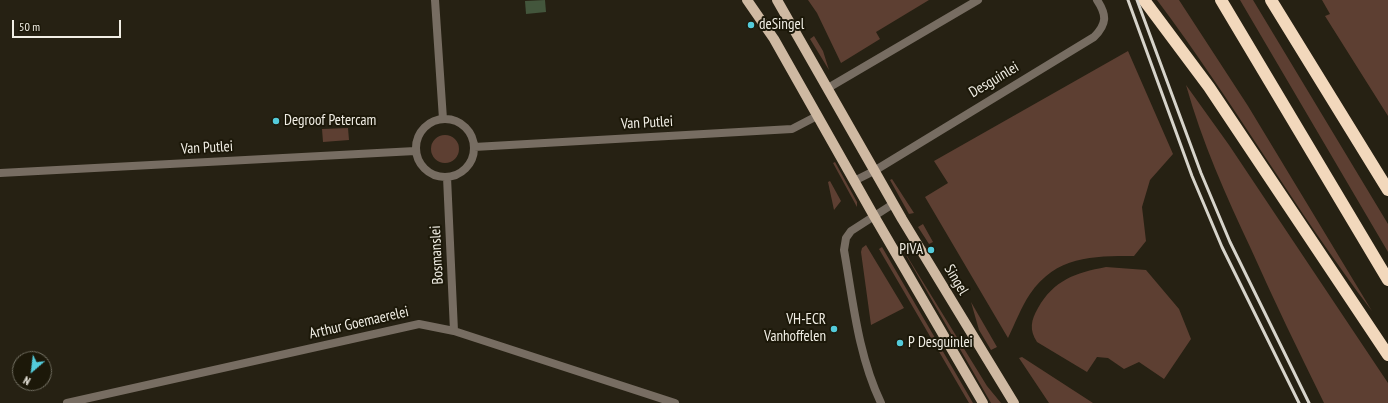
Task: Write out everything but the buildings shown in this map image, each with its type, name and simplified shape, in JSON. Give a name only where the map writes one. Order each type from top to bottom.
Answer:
[{"type":"highway","points":[[1144,0],[1209,87],[1388,355]]},
{"type":"highway","points":[[1221,0],[1388,280]]},
{"type":"highway","points":[[1271,0],[1388,190]]},
{"type":"main road","points":[[747,0],[774,39],[874,216],[983,403]]},
{"type":"main road","points":[[777,0],[874,171]]},
{"type":"main road","name":"Singel","points":[[874,171],[1014,403]]},
{"type":"street","points":[[435,0],[443,119]]},
{"type":"street","points":[[828,88],[978,0]]},
{"type":"street","name":"Desguinlei","points":[[854,181],[874,171],[1094,37],[1099,32],[1105,18],[1104,11],[1097,0]]},
{"type":"street","name":"Van Putlei","points":[[474,147],[792,129],[817,116]]},
{"type":"street","points":[[443,119],[461,123],[468,130],[474,147],[473,156],[466,167],[456,175],[438,177],[430,173],[418,160],[416,141],[426,126],[434,121],[443,119]]},
{"type":"street","name":"Van Putlei","points":[[0,173],[416,151]]},
{"type":"street","name":"Bosmanslei","points":[[447,177],[454,332]]},
{"type":"street","points":[[881,403],[868,371],[862,348],[844,250],[846,238],[851,232],[893,204]]},
{"type":"street","name":"Arthur Goemaerelei","points":[[67,403],[419,324],[454,332],[676,403]]},
{"type":"shaded area","points":[[545,0],[546,12],[526,14],[525,1]]},
{"type":"shaded area","points":[[808,0],[929,0],[876,32],[880,39],[841,63],[817,13]]},
{"type":"shaded area","points":[[1157,0],[1179,0],[1248,106],[1372,311],[1317,234],[1212,77]]},
{"type":"shaded area","points":[[1240,0],[1253,0],[1388,224],[1388,252]]},
{"type":"shaded area","points":[[1322,0],[1388,0],[1388,116],[1325,16],[1330,14]]},
{"type":"shaded area","points":[[814,36],[823,51],[829,70],[810,39]]},
{"type":"shaded area","points":[[1128,51],[1173,154],[1150,180],[1142,207],[1146,241],[1134,256],[1089,258],[1063,265],[1051,272],[1040,281],[1030,294],[1008,338],[925,197],[948,183],[934,161]]},
{"type":"shaded area","points":[[1186,85],[1229,145],[1388,383],[1388,403],[1324,403],[1224,189],[1199,127]]},
{"type":"shaded area","points":[[348,128],[349,140],[323,142],[322,129]]},
{"type":"shaded area","points":[[445,135],[455,139],[459,149],[455,159],[445,163],[435,159],[431,149],[435,139]]},
{"type":"shaded area","points":[[835,162],[857,202],[857,207],[833,163]]},
{"type":"shaded area","points":[[892,179],[914,213],[909,214],[890,180]]},
{"type":"shaded area","points":[[830,181],[841,201],[834,210],[828,182]]},
{"type":"shaded area","points":[[923,224],[933,242],[929,244],[918,227]]},
{"type":"shaded area","points":[[899,243],[987,386],[1001,403],[991,403]]},
{"type":"shaded area","points":[[866,245],[904,308],[871,325],[861,252],[862,248]]},
{"type":"shaded area","points":[[882,247],[973,403],[969,403],[879,249]]},
{"type":"shaded area","points":[[1106,267],[1146,270],[1179,309],[1191,339],[1164,379],[1139,362],[1124,369],[1108,358],[1097,357],[1087,372],[1037,342],[1034,338],[1032,321],[1044,298],[1058,284],[1075,275]]},
{"type":"shaded area","points":[[971,302],[997,347],[991,350],[979,330]]},
{"type":"shaded area","points":[[1022,357],[1093,403],[1049,403],[1019,358]]},
{"type":"railway","points":[[1128,0],[1192,176],[1222,247],[1299,403]]},
{"type":"railway","points":[[1137,0],[1201,173],[1230,242],[1309,403]]},
{"type":"place","name":"deSingel","points":[[751,25]]},
{"type":"place","name":"Degroof Petercam","points":[[276,121]]},
{"type":"place","name":"PIVA","points":[[931,250]]},
{"type":"place","name":"VH-ECR Vanhoffelen","points":[[834,329]]},
{"type":"place","name":"P Desguinlei","points":[[900,343]]}]
